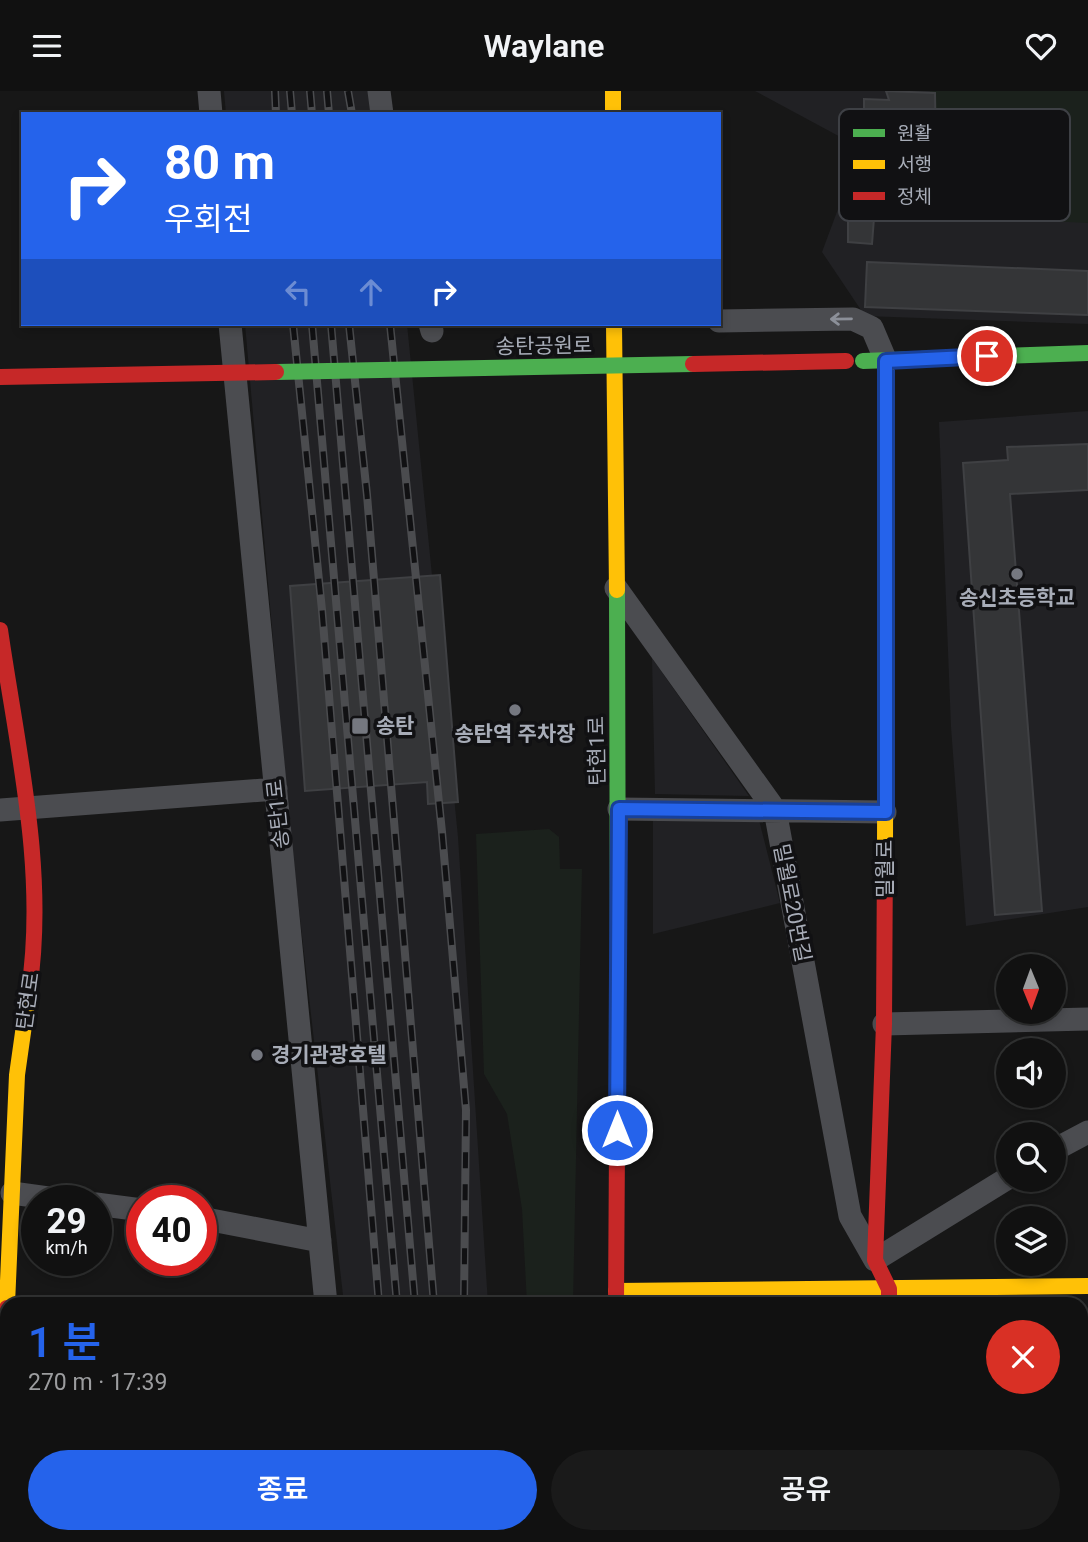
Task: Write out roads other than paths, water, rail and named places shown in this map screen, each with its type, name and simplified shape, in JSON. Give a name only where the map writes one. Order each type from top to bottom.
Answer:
[{"type":"street","points":[[209,91],[211,112]]},
{"type":"street","points":[[379,91],[383,112]]},
{"type":"street","points":[[613,91],[613,112]]},
{"type":"street","points":[[721,321],[853,319],[872,328],[886,361]]},
{"type":"street","name":"송탄1로","points":[[230,326],[325,1297]]},
{"type":"street","name":"탄현1로","points":[[614,326],[619,809],[616,1297]]},
{"type":"street","name":"송탄공원로","points":[[0,377],[886,361],[1088,352]]},
{"type":"street","name":"밀월로","points":[[886,361],[884,1024],[875,1259],[889,1296]]},
{"type":"street","name":"밀월로20번길","points":[[616,588],[775,810],[850,1216],[875,1259]]},
{"type":"street","name":"탄현로","points":[[0,631],[33,858],[33,965],[18,1075],[7,1297]]},
{"type":"street","points":[[0,810],[276,789]]},
{"type":"street","points":[[619,809],[886,812]]},
{"type":"street","points":[[884,1024],[1088,1019]]},
{"type":"street","points":[[1066,1144],[1088,1132]]},
{"type":"street","points":[[875,1259],[996,1185]]},
{"type":"street","points":[[12,1193],[21,1194]]},
{"type":"street","points":[[217,1221],[320,1241]]},
{"type":"street","points":[[616,1297],[889,1296],[1088,1286]]},
{"type":"railway","points":[[275,91],[276,112]]},
{"type":"railway","points":[[290,91],[292,112]]},
{"type":"railway","points":[[310,91],[312,112]]},
{"type":"railway","points":[[327,91],[329,112]]},
{"type":"railway","points":[[348,91],[352,112]]},
{"type":"railway","points":[[293,326],[322,610],[378,1297]]},
{"type":"railway","points":[[312,326],[396,1297]]},
{"type":"railway","points":[[331,326],[414,1297]]},
{"type":"railway","points":[[349,326],[367,495],[433,1297]]},
{"type":"railway","points":[[390,326],[442,832],[466,1110],[464,1297]]},
{"type":"place","name":"송신초등학교","points":[[1017,574]]},
{"type":"place","name":"송탄역 주차장","points":[[515,710]]},
{"type":"place","name":"송탄","points":[[360,726]]},
{"type":"place","name":"경기관광호텔","points":[[257,1055]]}]
